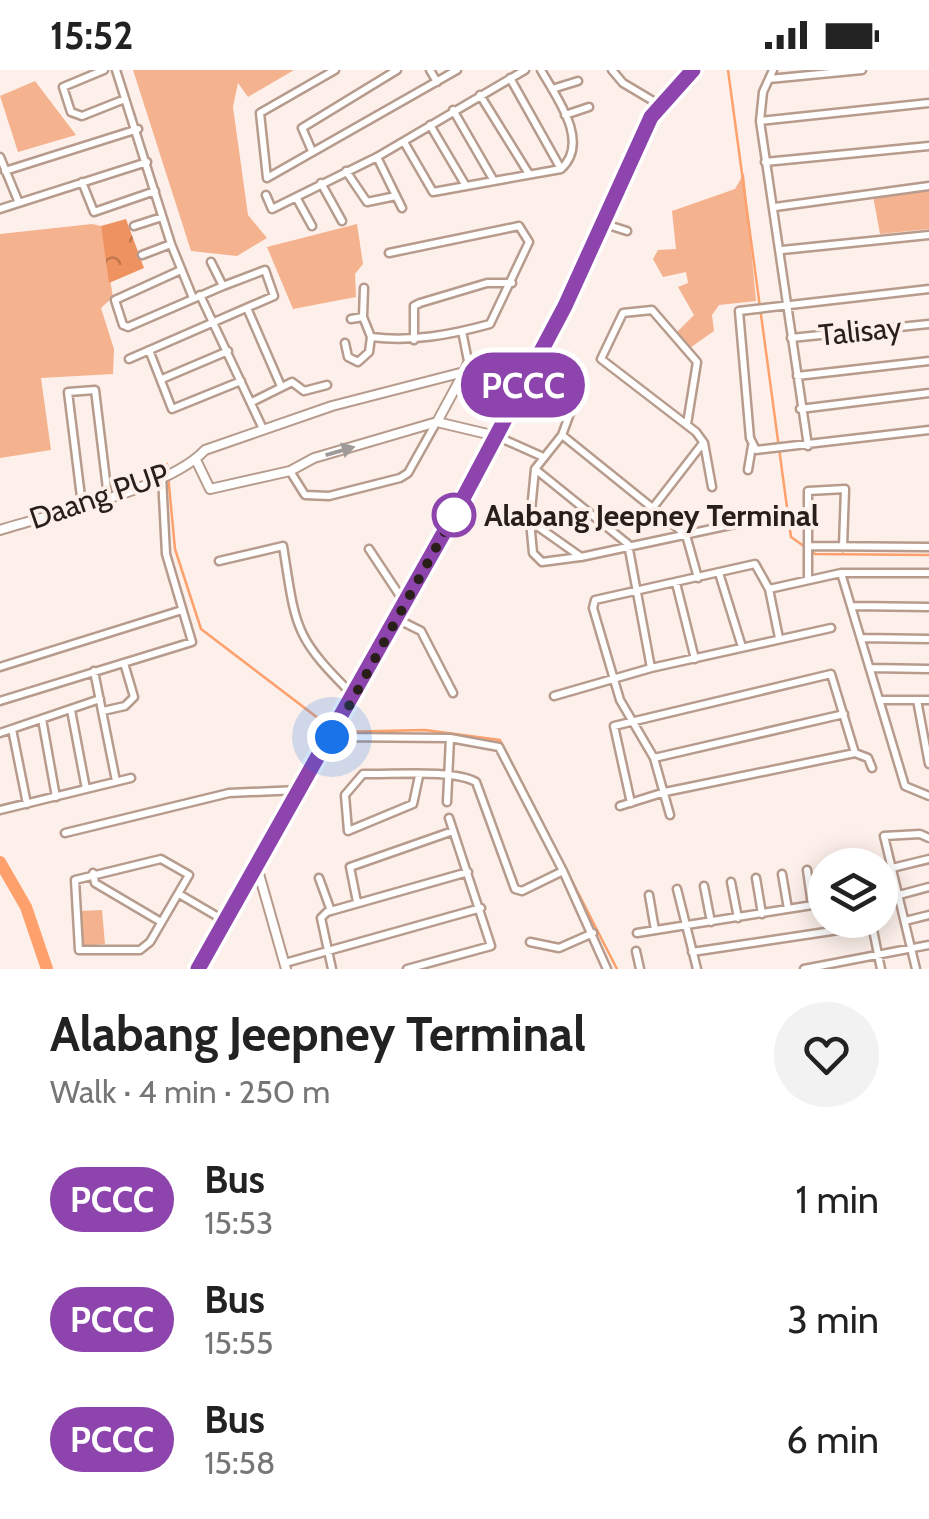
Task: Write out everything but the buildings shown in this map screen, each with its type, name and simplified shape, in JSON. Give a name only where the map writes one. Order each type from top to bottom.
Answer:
[{"type":"main road","points":[[198,969],[355,697],[496,436],[565,306],[660,105],[693,70]]},
{"type":"street","points":[[104,70],[63,86],[71,112],[82,116],[124,99]]},
{"type":"street","points":[[116,70],[181,270],[228,351],[262,430]]},
{"type":"street","points":[[336,70],[260,113],[266,178],[457,70]]},
{"type":"street","points":[[312,151],[302,128],[396,70]]},
{"type":"street","points":[[430,70],[437,82]]},
{"type":"street","points":[[266,195],[272,210],[377,157],[525,70]]},
{"type":"street","points":[[403,142],[433,192],[561,168],[569,162],[574,132],[541,70]]},
{"type":"street","points":[[612,70],[623,83],[660,105]]},
{"type":"street","points":[[773,70],[760,121],[808,446]]},
{"type":"street","points":[[769,79],[862,70]]},
{"type":"street","points":[[510,78],[561,168]]},
{"type":"street","points":[[552,90],[578,81]]},
{"type":"street","points":[[480,95],[528,174]]},
{"type":"street","points":[[760,121],[929,103]]},
{"type":"street","points":[[565,115],[588,107]]},
{"type":"street","points":[[453,110],[494,181]]},
{"type":"street","points":[[430,125],[466,186]]},
{"type":"street","points":[[5,171],[138,130]]},
{"type":"street","points":[[765,162],[929,146]]},
{"type":"street","points":[[0,157],[19,203]]},
{"type":"street","points":[[377,157],[402,208]]},
{"type":"street","points":[[0,209],[147,162]]},
{"type":"street","points":[[346,171],[367,202],[396,196]]},
{"type":"street","points":[[82,182],[94,212],[155,191]]},
{"type":"street","points":[[321,183],[342,221]]},
{"type":"street","points":[[775,207],[929,186]]},
{"type":"street","points":[[296,198],[312,226]]},
{"type":"street","points":[[134,226],[162,216]]},
{"type":"street","points":[[602,223],[627,231]]},
{"type":"street","points":[[371,338],[414,340],[462,332],[494,319],[529,244],[519,226],[389,252]]},
{"type":"street","points":[[782,250],[929,235]]},
{"type":"street","points":[[142,255],[171,244]]},
{"type":"street","points":[[212,262],[223,286]]},
{"type":"street","points":[[129,359],[274,296],[267,272],[196,296],[128,327],[124,325],[115,300],[181,270]]},
{"type":"street","points":[[414,340],[414,306],[420,302],[487,283],[512,284]]},
{"type":"street","points":[[345,343],[348,357],[358,362],[368,352],[371,338],[364,317],[364,288]]},
{"type":"street","points":[[748,470],[752,446],[739,311],[929,289]]},
{"type":"street","points":[[247,308],[280,384]]},
{"type":"street","points":[[686,424],[697,362],[652,310],[623,313],[601,359],[686,424],[704,443],[712,487]]},
{"type":"street","points":[[351,320],[364,317]]},
{"type":"street","name":"Talisay","points":[[792,338],[929,324]]},
{"type":"street","points":[[290,471],[305,495],[329,496],[408,473],[464,372],[468,361],[462,332]]},
{"type":"street","points":[[149,350],[172,408],[241,381]]},
{"type":"street","points":[[162,378],[228,351]]},
{"type":"street","points":[[797,376],[929,361]]},
{"type":"street","name":"Daang PUP","points":[[0,530],[108,497],[178,469],[206,450],[332,406],[464,372]]},
{"type":"street","points":[[252,402],[280,384],[292,382],[304,391],[327,386]]},
{"type":"street","points":[[82,505],[68,392],[95,390],[108,497]]},
{"type":"street","points":[[800,409],[929,393]]},
{"type":"street","points":[[572,408],[562,434],[541,456],[535,469],[530,520],[533,553],[542,562],[763,518]]},
{"type":"street","points":[[196,460],[210,489],[290,471],[314,458],[437,422],[496,436],[541,456]]},
{"type":"street","points":[[752,446],[760,451],[929,430]]},
{"type":"street","points":[[562,434],[655,505],[686,535],[698,578]]},
{"type":"street","points":[[655,505],[704,443]]},
{"type":"street","points":[[535,469],[628,544],[651,668]]},
{"type":"street","points":[[0,700],[192,642],[166,554],[164,475]]},
{"type":"street","points":[[808,580],[808,491],[845,490],[843,547]]},
{"type":"street","points":[[530,520],[581,557]]},
{"type":"street","points":[[218,561],[284,546],[298,631],[310,653],[355,697]]},
{"type":"street","points":[[808,546],[929,548]]},
{"type":"street","points":[[369,550],[405,603]]},
{"type":"street","points":[[670,814],[654,758],[630,722],[613,679],[593,608],[595,600],[755,564],[769,589],[779,638]]},
{"type":"street","points":[[841,572],[905,786],[929,796]]},
{"type":"street","points":[[769,589],[841,572],[929,573]]},
{"type":"street","points":[[718,573],[742,647]]},
{"type":"street","points":[[676,583],[695,660]]},
{"type":"street","points":[[852,606],[929,607]]},
{"type":"street","points":[[0,667],[182,610]]},
{"type":"street","points":[[397,619],[422,631],[453,692]]},
{"type":"street","points":[[554,696],[651,668],[831,628]]},
{"type":"street","points":[[861,638],[929,639]]},
{"type":"street","points":[[103,711],[125,706],[134,698],[124,664]]},
{"type":"street","points":[[870,668],[929,669]]},
{"type":"street","points":[[94,670],[116,782]]},
{"type":"street","points":[[631,803],[613,728],[831,674],[855,753]]},
{"type":"street","points":[[0,733],[100,699]]},
{"type":"street","points":[[880,700],[929,700]]},
{"type":"street","points":[[917,700],[929,764]]},
{"type":"street","points":[[71,710],[86,789]]},
{"type":"street","points":[[654,758],[844,714]]},
{"type":"street","points":[[42,719],[56,797]]},
{"type":"street","points":[[12,729],[27,804]]},
{"type":"street","points":[[334,734],[450,738],[489,743],[505,753],[607,969]]},
{"type":"street","points":[[448,802],[450,738]]},
{"type":"street","points":[[620,806],[665,792],[855,753],[868,758],[872,768]]},
{"type":"street","points":[[419,776],[413,804],[348,830],[343,803],[357,776],[419,776],[447,776],[476,782],[515,889],[522,891],[564,871]]},
{"type":"street","points":[[0,810],[130,778]]},
{"type":"street","points":[[65,833],[229,793],[302,790]]},
{"type":"street","points":[[407,969],[492,946],[449,818]]},
{"type":"street","points":[[356,902],[350,867],[453,831]]},
{"type":"street","points":[[887,848],[884,836],[920,834],[929,838]]},
{"type":"street","points":[[898,866],[929,858]]},
{"type":"street","points":[[161,859],[189,875],[179,894],[140,950],[78,950],[73,884],[79,877],[161,859]]},
{"type":"street","points":[[257,867],[286,966],[326,950],[481,908]]},
{"type":"street","points":[[807,870],[808,877]]},
{"type":"street","points":[[332,969],[321,918],[331,910],[468,872]]},
{"type":"street","points":[[93,874],[95,884],[161,922]]},
{"type":"street","points":[[782,874],[788,909]]},
{"type":"street","points":[[318,878],[331,910]]},
{"type":"street","points":[[756,878],[762,914]]},
{"type":"street","points":[[730,882],[738,918]]},
{"type":"street","points":[[704,886],[711,922]]},
{"type":"street","points":[[678,888],[696,969]]},
{"type":"street","points":[[899,895],[929,888]]},
{"type":"street","points":[[898,891],[916,969]]},
{"type":"street","points":[[179,894],[226,922]]},
{"type":"street","points":[[649,894],[655,930]]},
{"type":"street","points":[[636,932],[808,906]]},
{"type":"street","points":[[905,921],[929,915]]},
{"type":"street","points":[[692,952],[808,933]]},
{"type":"street","points":[[530,942],[560,948],[593,934]]},
{"type":"street","points":[[875,938],[881,969]]},
{"type":"street","points":[[804,969],[929,945]]},
{"type":"street","points":[[636,951],[640,969]]},
{"type":"shaded area","points":[[133,70],[294,70],[248,97],[238,83],[233,107],[248,215],[267,238],[237,256],[191,251]]},
{"type":"shaded area","points":[[35,81],[76,135],[18,152],[0,96]]},
{"type":"shaded area","points":[[744,173],[756,301],[719,305],[712,315],[714,331],[687,350],[674,335],[694,315],[678,287],[688,283],[686,272],[663,277],[653,259],[658,250],[676,249],[672,211],[735,189]]},
{"type":"shaded area","points":[[929,189],[929,229],[880,234],[873,196]]},
{"type":"shaded area","points":[[357,224],[363,264],[355,274],[356,297],[293,309],[267,247]]},
{"type":"shaded area","points":[[101,226],[113,297],[101,308],[114,349],[113,374],[41,378],[51,450],[0,458],[0,234]]},
{"type":"shaded area","points":[[102,910],[105,944],[82,946],[79,911]]},
{"type":"green space","points":[[126,219],[144,268],[109,283],[101,226]]},
{"type":"waterway","points":[[728,70],[791,537],[815,554],[929,555]]},
{"type":"waterway","points":[[167,464],[175,549],[201,629],[331,728]]},
{"type":"waterway","points":[[337,732],[425,730],[500,740],[617,969]]},
{"type":"waterway","points":[[0,862],[26,907],[47,969]]},
{"type":"bus line","name":"PCCC","points":[[198,969],[460,504],[565,306],[651,117],[693,70]]},
{"type":"place","name":"Alabang Jeepney Terminal","points":[[454,515]]},
{"type":"route","points":[[332,737],[460,504],[454,515]]}]
